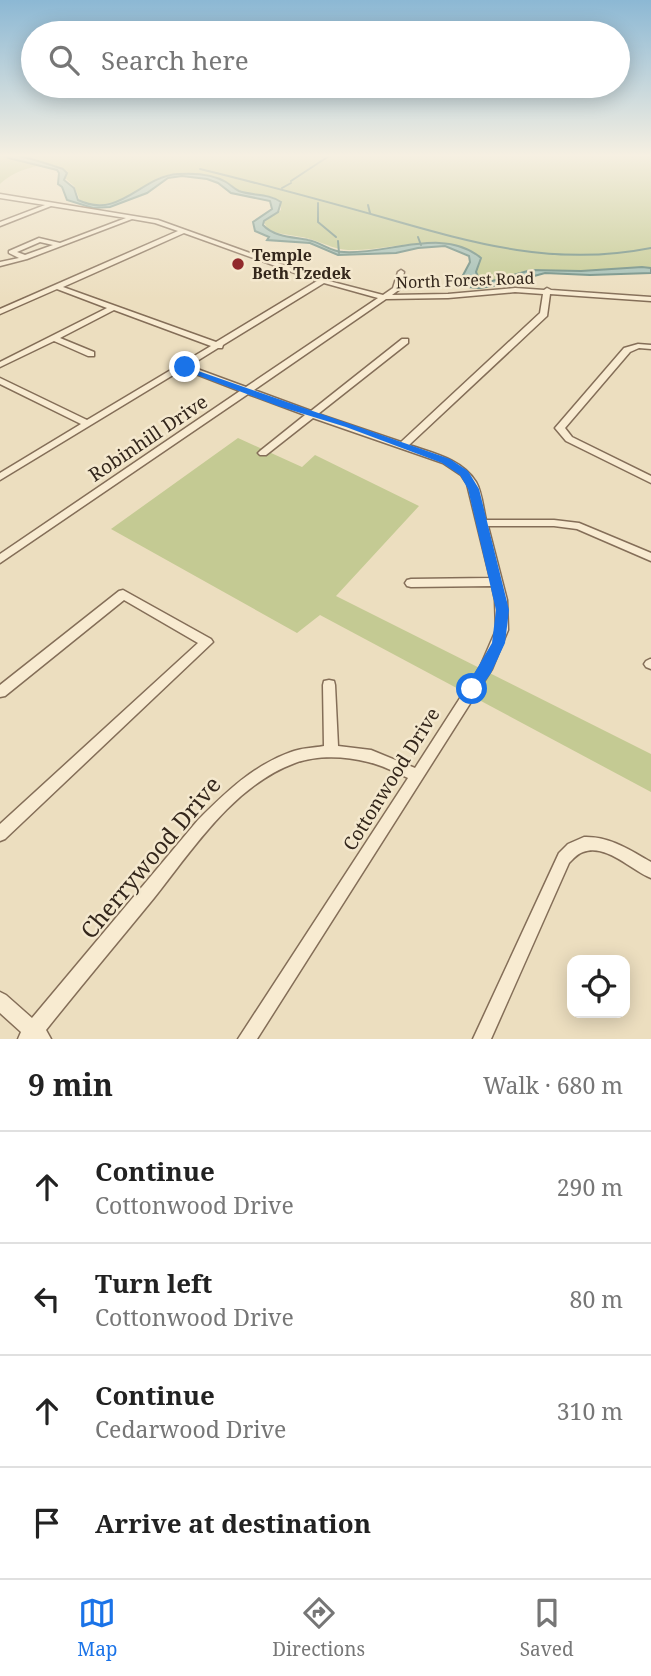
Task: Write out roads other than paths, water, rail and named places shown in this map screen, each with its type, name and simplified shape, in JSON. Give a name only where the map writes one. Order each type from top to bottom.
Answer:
[{"type":"street","name":"North Forest Road","points":[[35,202],[156,221],[323,281],[384,297],[547,290],[651,299]]},
{"type":"street","points":[[0,224],[51,205]]},
{"type":"street","points":[[0,264],[25,258],[131,218]]},
{"type":"street","points":[[0,312],[183,231]]},
{"type":"street","points":[[25,258],[11,251],[39,240],[59,244]]},
{"type":"street","points":[[384,297],[396,289],[401,272]]},
{"type":"street","points":[[0,477],[323,281]]},
{"type":"street","points":[[57,287],[219,346]]},
{"type":"street","points":[[403,445],[544,314],[547,290]]},
{"type":"street","name":"Robinhill Drive","points":[[0,559],[384,297]]},
{"type":"street","points":[[0,365],[116,307]]},
{"type":"street","points":[[53,338],[91,354]]},
{"type":"street","points":[[263,453],[405,341]]},
{"type":"street","points":[[651,347],[638,346],[626,350],[560,428],[569,439],[651,480]]},
{"type":"street","name":"Cottonwood Drive","points":[[185,367],[446,461],[464,473],[474,489],[497,582],[503,621],[493,656],[247,1039]]},
{"type":"street","points":[[0,381],[88,424]]},
{"type":"street","points":[[482,523],[554,523],[579,526],[651,557]]},
{"type":"street","points":[[411,583],[497,582]]},
{"type":"street","points":[[0,692],[123,594],[207,642],[0,834]]},
{"type":"street","points":[[329,685],[331,751]]},
{"type":"street","name":"Cherrywood Drive","points":[[34,1037],[223,801],[255,775],[297,756],[331,751],[379,758],[417,775]]},
{"type":"street","points":[[482,1039],[570,850],[578,845],[597,842],[651,870]]},
{"type":"street","points":[[0,1001],[34,1037]]},
{"type":"water","points":[[75,202],[106,205],[122,202],[110,207],[93,208]]},
{"type":"water","points":[[270,202],[281,202],[278,212],[264,221],[263,225],[267,229],[313,241],[334,250],[361,252],[433,243],[466,249],[481,258],[476,272],[479,279],[485,283],[531,270],[581,271],[642,267],[651,268],[651,273],[545,273],[501,285],[479,288],[458,286],[456,283],[470,262],[469,256],[445,246],[396,253],[338,255],[310,243],[267,240],[269,237],[255,231],[253,222],[272,209]]},
{"type":"waterway","points":[[328,202],[452,236],[516,250],[582,255],[651,248]]},
{"type":"waterway","points":[[318,203],[318,222],[336,237]]},
{"type":"waterway","points":[[368,205],[370,213]]},
{"type":"waterway","points":[[418,237],[421,245]]},
{"type":"waterway","points":[[338,241],[339,253]]},
{"type":"place","name":"Temple Beth Tzedek","points":[[238,264]]}]
